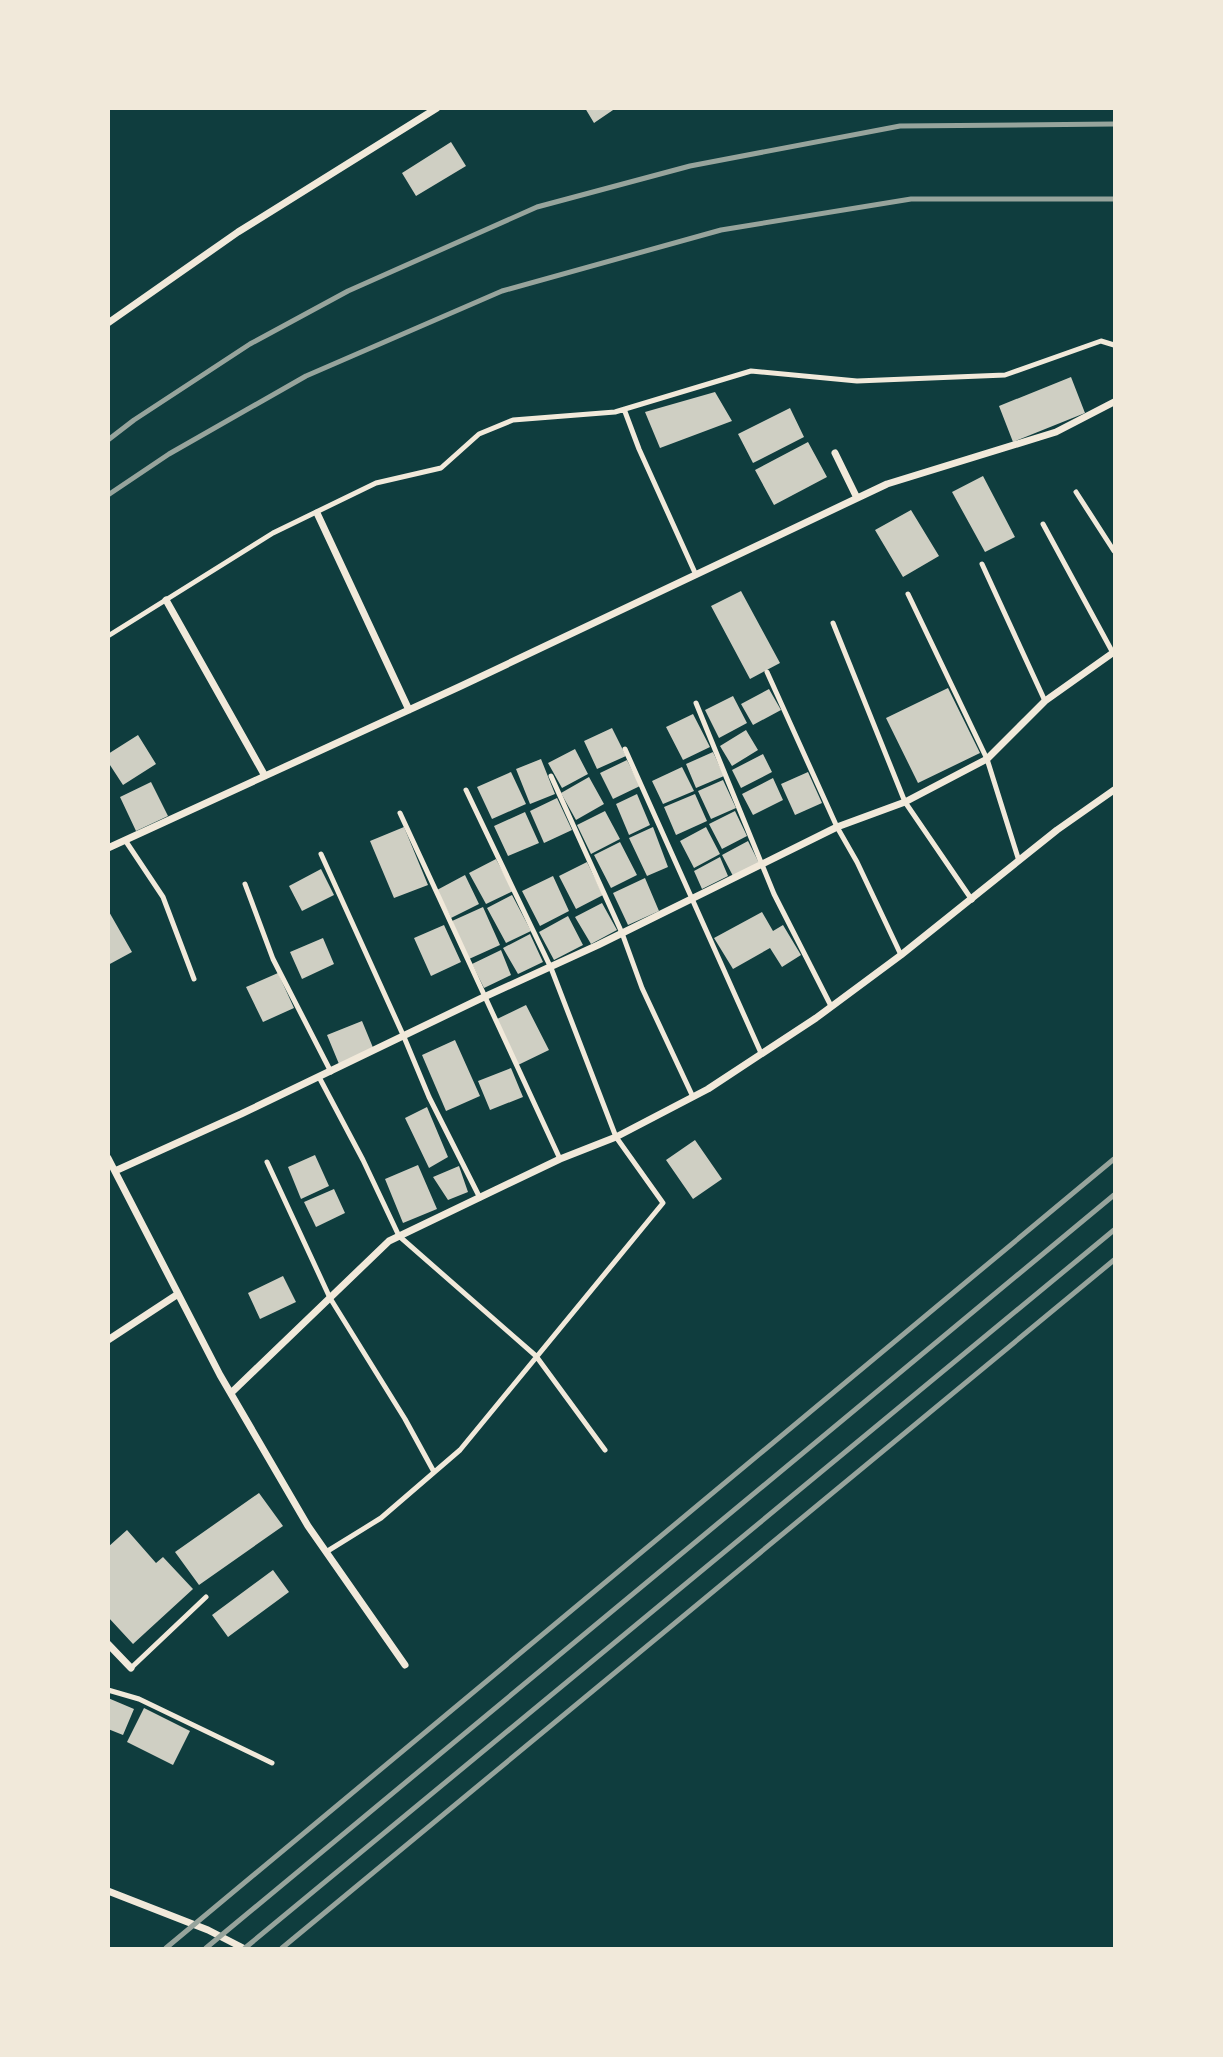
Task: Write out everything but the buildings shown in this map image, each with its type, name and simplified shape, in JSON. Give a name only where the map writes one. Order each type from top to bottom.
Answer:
[{"type":"street","points":[[108,323],[237,232],[437,108]]},
{"type":"street","points":[[108,836],[111,847],[125,841],[887,484],[1056,432],[1115,402]]},
{"type":"street","points":[[835,453],[857,498]]},
{"type":"street","points":[[317,513],[409,710]]},
{"type":"street","points":[[166,600],[264,776]]},
{"type":"street","points":[[115,1171],[551,968],[837,827],[905,802],[987,759],[1045,701],[1114,653]]},
{"type":"street","points":[[231,1393],[389,1241],[560,1159],[616,1137],[708,1089],[901,955],[1057,830],[1115,790]]},
{"type":"street","points":[[108,1158],[231,1393],[308,1526],[405,1665]]},
{"type":"street","points":[[108,1340],[178,1294]]},
{"type":"street","points":[[108,1644],[131,1668]]},
{"type":"street","points":[[108,1891],[208,1930],[243,1948]]},
{"type":"lane","points":[[108,636],[273,533],[376,483],[441,468],[479,433],[513,421],[615,412],[751,371],[858,381],[1005,375],[1101,341],[1115,345]]},
{"type":"lane","points":[[624,409],[639,449],[696,575]]},
{"type":"lane","points":[[1076,492],[1115,551]]},
{"type":"lane","points":[[1043,524],[1114,653]]},
{"type":"lane","points":[[982,564],[1045,701]]},
{"type":"lane","points":[[908,594],[987,759],[1019,861]]},
{"type":"lane","points":[[833,624],[905,802],[972,900]]},
{"type":"lane","points":[[767,672],[837,827],[857,862],[901,955]]},
{"type":"lane","points":[[696,703],[774,894],[831,1006]]},
{"type":"lane","points":[[625,749],[761,1054]]},
{"type":"lane","points":[[551,776],[622,933],[642,988],[693,1097]]},
{"type":"lane","points":[[326,1552],[381,1518],[460,1450],[663,1203],[616,1137],[551,968],[466,790]]},
{"type":"lane","points":[[400,813],[560,1159]]},
{"type":"lane","points":[[125,841],[163,897],[194,979]]},
{"type":"lane","points":[[321,854],[429,1097],[480,1198]]},
{"type":"lane","points":[[245,884],[273,959],[331,1072]]},
{"type":"lane","points":[[319,1077],[399,1236],[536,1356],[605,1450]]},
{"type":"lane","points":[[267,1162],[330,1298],[405,1419],[434,1472]]},
{"type":"lane","points":[[131,1668],[206,1597]]},
{"type":"lane","points":[[108,1690],[139,1699],[272,1763]]},
{"type":"railway","points":[[108,440],[250,344],[348,291],[537,207],[690,166],[900,126],[1114,124]]},
{"type":"railway","points":[[108,495],[169,454],[306,376],[502,291],[721,230],[911,199],[1114,199]]},
{"type":"railway","points":[[166,1948],[1114,1159]]},
{"type":"railway","points":[[206,1948],[1114,1195]]},
{"type":"railway","points":[[245,1948],[1114,1230]]},
{"type":"railway","points":[[282,1948],[1114,1260]]}]
